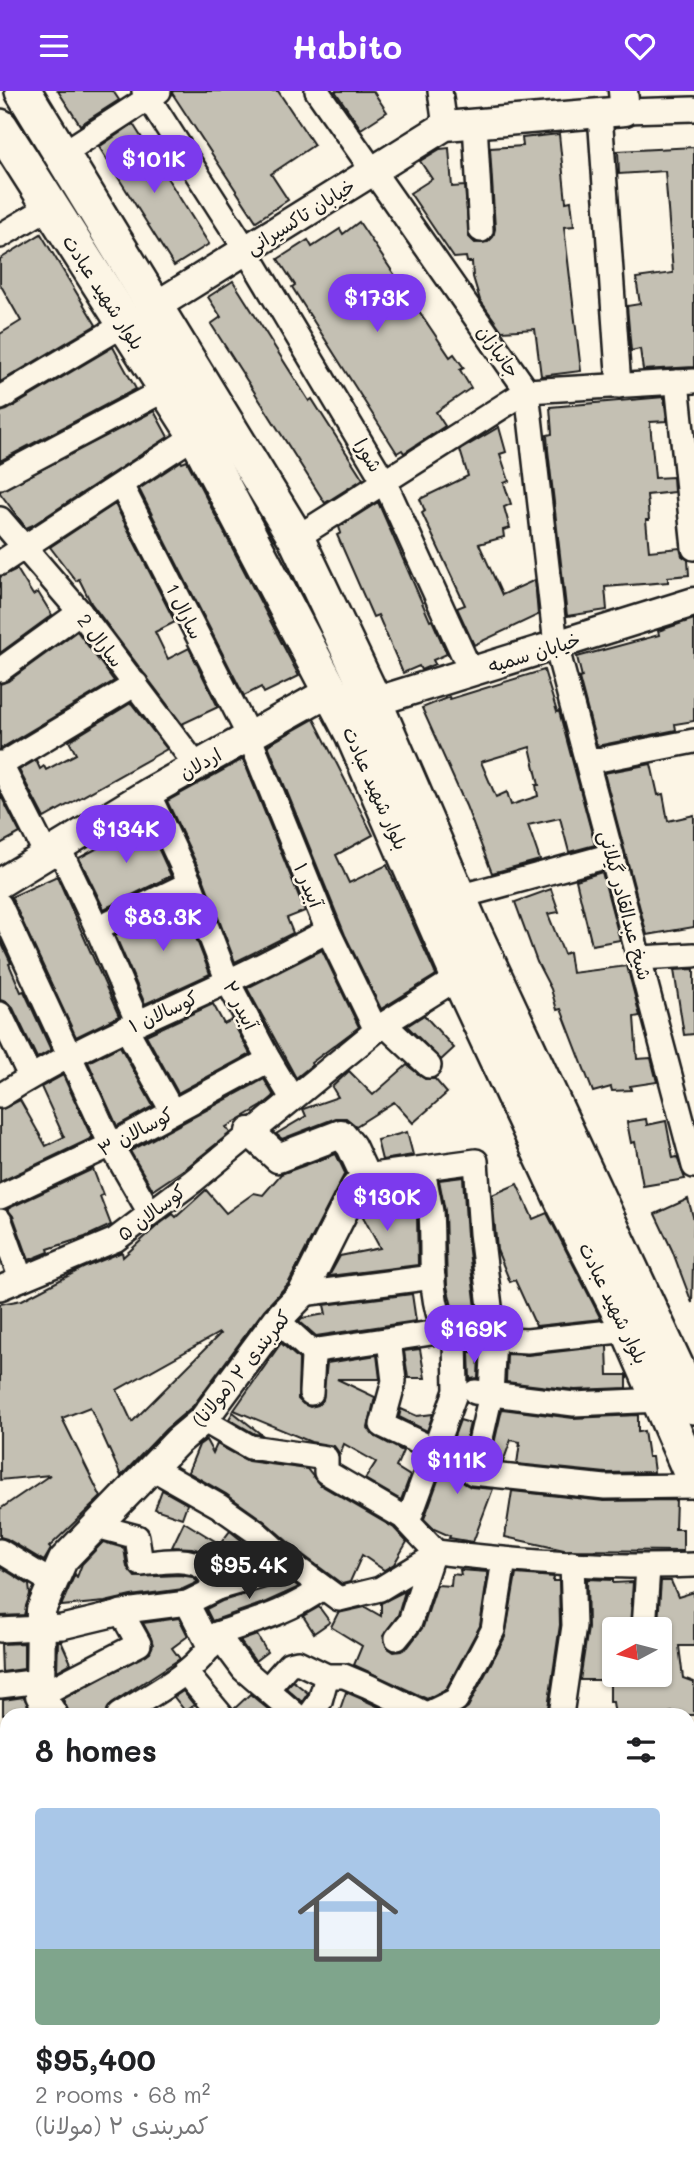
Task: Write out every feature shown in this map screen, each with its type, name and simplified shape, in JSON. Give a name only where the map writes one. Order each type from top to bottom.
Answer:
[{"type":"main road","name":"بلوار شهید عبادت","points":[[23,91],[296,538],[374,702],[458,897],[694,1406]]},
{"type":"main road","name":"بلوار شهید عبادت","points":[[4,142],[196,435],[353,734],[458,977],[566,1207],[629,1330],[694,1479]]},
{"type":"street","name":"جانبازان","points":[[317,91],[527,391],[556,645]]},
{"type":"street","points":[[440,91],[445,126],[616,105],[694,109]]},
{"type":"street","points":[[62,154],[150,93]]},
{"type":"street","name":"شورا","points":[[150,93],[385,483],[471,672]]},
{"type":"street","points":[[616,105],[618,386]]},
{"type":"street","points":[[475,123],[481,230]]},
{"type":"street","name":"خیابان تاکسیرانی","points":[[156,306],[445,126]]},
{"type":"street","points":[[0,236],[49,207]]},
{"type":"street","points":[[0,398],[125,324]]},
{"type":"street","points":[[296,538],[527,391],[685,382],[694,548]]},
{"type":"street","points":[[0,477],[166,389]]},
{"type":"street","points":[[0,563],[196,435]]},
{"type":"street","name":"سارال 1","points":[[121,485],[249,736]]},
{"type":"street","name":"سارال 2","points":[[0,519],[80,612],[196,765]]},
{"type":"street","name":"خیابان سمیه","points":[[374,702],[694,601]]},
{"type":"street","points":[[0,670],[80,612]]},
{"type":"street","name":"شیخ عبدالقادر گیلانی","points":[[556,645],[640,958],[684,1082],[694,1166]]},
{"type":"street","points":[[136,684],[1,764],[97,928],[132,1025],[172,1111]]},
{"type":"street","points":[[330,691],[374,702]]},
{"type":"street","name":"اردلان","points":[[1,885],[52,850],[148,793],[330,691]]},
{"type":"street","name":"آبیدر ۱","points":[[249,736],[328,931],[380,1027]]},
{"type":"street","points":[[588,762],[694,742]]},
{"type":"street","name":"آبیدر ۲","points":[[148,793],[190,883],[228,982],[292,1098]]},
{"type":"street","points":[[458,897],[612,855]]},
{"type":"street","points":[[97,928],[190,883]]},
{"type":"street","points":[[1,885],[69,1056],[111,1145],[150,1213]]},
{"type":"street","name":"کوسالان ۱","points":[[0,1096],[30,1076],[69,1056],[228,982],[328,931]]},
{"type":"street","points":[[640,958],[694,955]]},
{"type":"street","name":"کوسالان ۵","points":[[11,1283],[115,1240],[193,1181],[380,1027],[458,977]]},
{"type":"street","points":[[0,1014],[30,1076]]},
{"type":"street","points":[[380,1027],[429,1066]]},
{"type":"street","name":"کوسالان ۳","points":[[0,1197],[111,1145],[269,1060]]},
{"type":"street","points":[[250,1132],[278,1158],[341,1134],[351,1146],[365,1176],[476,1161],[481,1233],[495,1339],[491,1394],[473,1473],[605,1487],[694,1486]]},
{"type":"street","points":[[408,1522],[456,1391],[450,1334],[439,1318],[433,1277],[431,1212],[423,1169]]},
{"type":"street","name":"کمربندی ۲ (مولانا)","points":[[48,1704],[41,1610],[63,1560],[152,1468],[203,1420],[278,1320],[302,1294],[355,1188],[365,1176]]},
{"type":"street","points":[[0,1221],[11,1283]]},
{"type":"street","points":[[302,1294],[433,1277]]},
{"type":"street","points":[[278,1320],[311,1351],[312,1394]]},
{"type":"street","points":[[311,1351],[414,1338],[417,1333],[527,1341],[629,1330]]},
{"type":"street","points":[[389,1340],[394,1381],[382,1425],[435,1450]]},
{"type":"street","points":[[456,1391],[574,1404],[660,1400]]},
{"type":"street","points":[[203,1420],[250,1447],[326,1458],[326,1472],[403,1517],[433,1555]]},
{"type":"street","points":[[152,1468],[219,1506],[256,1532],[294,1566],[339,1599],[380,1589],[433,1555],[648,1567],[694,1565]]},
{"type":"street","points":[[96,1526],[137,1537],[141,1564],[176,1561],[198,1565],[207,1570],[217,1588]]},
{"type":"street","points":[[0,1551],[53,1583]]},
{"type":"street","points":[[397,1638],[410,1622],[433,1555]]},
{"type":"street","points":[[439,1708],[456,1700],[494,1630],[504,1560]]},
{"type":"street","points":[[562,1708],[574,1626],[572,1563]]},
{"type":"street","points":[[0,1630],[62,1626],[121,1612],[187,1603],[217,1588],[294,1566]]},
{"type":"street","points":[[645,1617],[648,1567]]},
{"type":"street","points":[[138,1708],[185,1672],[213,1641],[309,1598],[322,1588]]},
{"type":"street","points":[[187,1603],[213,1641],[288,1708]]},
{"type":"street","points":[[0,1686],[48,1704],[139,1644],[121,1612]]},
{"type":"street","points":[[267,1689],[289,1664],[298,1662],[327,1676],[345,1676],[411,1708]]},
{"type":"street","points":[[185,1672],[207,1708]]},
{"type":"street","points":[[315,1708],[320,1701],[327,1676]]},
{"type":"building","points":[[58,91],[113,91],[119,100],[80,125]]},
{"type":"building","points":[[173,91],[278,91],[314,145],[271,174],[288,200],[256,221]]},
{"type":"building","points":[[335,91],[373,91],[387,112],[361,129]]},
{"type":"building","points":[[133,124],[209,244],[174,266],[99,147]]},
{"type":"building","points":[[559,134],[566,202],[571,201],[574,226],[564,227],[581,371],[541,376],[535,329],[502,331],[480,300],[473,277],[472,262],[467,262],[466,257],[454,258],[410,193],[432,179],[420,161],[440,149],[449,148],[452,187],[465,186],[469,237],[475,243],[488,242],[495,229],[490,148],[523,146],[522,138]]},
{"type":"building","points":[[694,147],[694,367],[643,370],[640,349],[631,351],[627,306],[640,304],[636,278],[673,273],[665,171],[619,174],[618,151]]},
{"type":"building","points":[[359,222],[450,357],[454,354],[464,368],[460,370],[471,388],[436,412],[445,426],[404,453],[402,450],[397,453],[292,287],[295,285],[278,259],[308,240],[312,247],[340,229],[343,234]]},
{"type":"building","points":[[41,234],[96,325],[0,382],[0,334],[21,321],[0,284],[0,259]]},
{"type":"building","points":[[233,281],[309,401],[312,399],[363,479],[325,503],[211,324],[221,317],[208,297]]},
{"type":"building","points":[[113,347],[136,389],[0,461],[0,412]]},
{"type":"building","points":[[664,397],[667,421],[650,422],[655,478],[673,477],[674,492],[647,495],[649,551],[680,548],[682,556],[688,560],[689,575],[668,577],[668,582],[605,587],[607,610],[567,616],[548,450],[547,435],[552,434],[550,407]]},
{"type":"building","points":[[154,411],[168,437],[33,525],[26,528],[0,493],[0,491]]},
{"type":"building","points":[[499,427],[506,452],[500,454],[509,481],[504,483],[511,504],[504,507],[510,528],[503,530],[504,537],[479,544],[502,595],[535,580],[538,615],[474,645],[457,608],[465,605],[422,513],[425,511],[420,499],[468,476],[460,450]]},
{"type":"building","points":[[181,461],[187,461],[299,676],[264,693],[261,687],[244,696],[139,489]]},
{"type":"building","points":[[378,502],[447,654],[433,660],[435,664],[421,670],[419,666],[403,673],[378,615],[373,617],[337,535],[341,533],[339,527]]},
{"type":"building","points":[[115,504],[175,622],[155,632],[168,659],[189,648],[218,707],[182,724],[91,603],[79,579],[76,581],[50,547]]},
{"type":"building","points":[[17,569],[33,595],[38,592],[52,615],[0,653],[0,577]]},
{"type":"building","points":[[694,619],[694,721],[675,724],[676,730],[597,746],[579,678],[582,677],[577,657],[659,635],[658,631]]},
{"type":"building","points":[[77,631],[114,681],[0,749],[0,684]]},
{"type":"building","points":[[544,670],[557,712],[559,711],[595,845],[569,852],[560,818],[528,825],[540,860],[492,873],[466,806],[422,708],[449,697],[450,699]],"holes":[[[530,747],[539,785],[536,785],[538,796],[511,805],[507,792],[496,797],[481,762]]]},
{"type":"building","points":[[131,703],[167,749],[44,818],[19,770],[36,760],[40,769],[44,766],[46,770],[76,754],[69,741]]},
{"type":"building","points":[[314,719],[373,835],[336,855],[349,883],[387,865],[436,975],[381,1009],[345,935],[268,745]]},
{"type":"building","points":[[243,759],[305,911],[287,918],[293,933],[235,962],[203,878],[167,801]]},
{"type":"building","points":[[651,764],[658,795],[663,794],[668,821],[694,815],[694,927],[647,935],[604,773]]},
{"type":"building","points":[[0,794],[20,833],[0,844]]},
{"type":"building","points":[[144,817],[171,876],[104,909],[79,858],[124,834],[121,829]]},
{"type":"building","points":[[602,872],[620,940],[592,945],[576,880]]},
{"type":"building","points":[[57,876],[119,1016],[76,1037],[11,897]]},
{"type":"building","points":[[551,889],[559,912],[548,914],[564,954],[569,952],[572,973],[627,966],[640,1016],[634,1017],[637,1059],[651,1058],[657,1082],[630,1086],[631,1090],[612,1091],[611,1087],[593,1092],[561,1009],[557,1010],[551,989],[537,962],[515,902]]},
{"type":"building","points":[[182,902],[210,974],[145,1004],[115,935]]},
{"type":"building","points":[[0,940],[21,992],[24,991],[51,1050],[37,1058],[13,1008],[0,1000]]},
{"type":"building","points":[[322,950],[359,1027],[311,1063],[312,1065],[296,1078],[247,988]]},
{"type":"building","points":[[694,969],[694,1034],[684,1035],[674,970]]},
{"type":"building","points":[[213,1004],[224,1024],[232,1020],[250,1054],[178,1093],[146,1035]]},
{"type":"building","points":[[424,1015],[454,1048],[441,1060],[407,1026]]},
{"type":"building","points":[[120,1046],[153,1106],[117,1126],[88,1062]]},
{"type":"building","points":[[407,1065],[425,1079],[435,1079],[447,1093],[413,1123],[394,1102],[356,1126],[346,1118],[336,1118],[282,1139],[276,1134],[306,1116],[303,1109],[338,1097],[332,1087],[349,1071],[373,1095]]},
{"type":"building","points":[[63,1075],[92,1138],[0,1182],[0,1110],[20,1100],[46,1146],[64,1137],[41,1087]]},
{"type":"building","points":[[264,1079],[274,1096],[226,1127],[230,1133],[153,1190],[130,1151]]},
{"type":"building","points":[[646,1119],[647,1125],[666,1121],[673,1158],[677,1157],[685,1179],[643,1186],[635,1142],[631,1143],[627,1122]]},
{"type":"building","points":[[407,1132],[413,1155],[382,1160],[377,1140]]},
{"type":"building","points":[[336,1154],[345,1173],[288,1284],[264,1310],[193,1406],[166,1429],[121,1476],[90,1407],[62,1418],[101,1497],[49,1547],[51,1549],[44,1561],[0,1537],[0,1509],[50,1475],[0,1480],[0,1304],[22,1300],[83,1268],[122,1252],[123,1257],[157,1226],[173,1214],[176,1217],[206,1190],[226,1213],[254,1193],[263,1195],[281,1174]],"holes":[[[220,1334],[132,1422],[117,1390]]]},
{"type":"building","points":[[93,1169],[111,1225],[48,1249],[49,1252],[29,1260],[13,1216],[7,1209]]},
{"type":"building","points":[[463,1177],[478,1324],[462,1323],[455,1319],[447,1286],[445,1211],[439,1180]]},
{"type":"building","points":[[411,1184],[417,1213],[418,1265],[329,1276],[340,1256],[380,1248],[361,1213],[376,1189]]},
{"type":"building","points":[[517,1184],[533,1219],[547,1213],[601,1319],[536,1326],[515,1280],[510,1282],[497,1250],[492,1195]]},
{"type":"building","points":[[688,1199],[694,1220],[692,1303],[655,1214]]},
{"type":"building","points":[[412,1294],[416,1321],[316,1336],[299,1321],[302,1318],[326,1314],[324,1305]]},
{"type":"building","points":[[281,1343],[299,1359],[298,1399],[310,1407],[323,1400],[327,1363],[377,1355],[380,1379],[337,1379],[375,1397],[368,1428],[376,1437],[403,1451],[396,1467],[410,1476],[401,1500],[365,1479],[376,1462],[344,1444],[340,1454],[334,1446],[311,1442],[234,1410]]},
{"type":"building","points":[[607,1346],[608,1375],[627,1375],[627,1388],[575,1390],[506,1382],[507,1354],[528,1355]]},
{"type":"building","points":[[420,1349],[425,1378],[408,1378],[404,1351]]},
{"type":"building","points":[[469,1352],[479,1352],[478,1378],[470,1379]]},
{"type":"building","points":[[401,1409],[417,1416],[433,1414],[427,1431],[399,1417]]},
{"type":"building","points":[[502,1409],[573,1418],[638,1415],[638,1432],[644,1431],[648,1457],[652,1457],[654,1472],[606,1473],[517,1464],[520,1442],[511,1440],[503,1462],[490,1461]]},
{"type":"building","points":[[233,1412],[262,1435],[255,1434],[229,1419]]},
{"type":"building","points":[[460,1420],[470,1423],[459,1470],[460,1478],[471,1487],[493,1489],[473,1542],[449,1538],[450,1536],[434,1529],[424,1519]]},
{"type":"building","points":[[206,1440],[213,1453],[217,1444],[248,1461],[307,1469],[319,1484],[394,1528],[407,1542],[394,1564],[384,1570],[362,1555],[350,1582],[342,1584],[264,1521],[226,1494],[188,1472],[199,1445]]},
{"type":"building","points":[[162,1490],[187,1504],[182,1518],[155,1509]]},
{"type":"building","points":[[512,1491],[604,1501],[676,1500],[675,1529],[683,1529],[683,1551],[564,1550],[505,1537]]},
{"type":"building","points":[[184,1522],[220,1544],[230,1531],[266,1560],[224,1571],[216,1560],[204,1552],[172,1547]]},
{"type":"building","points":[[103,1542],[124,1548],[127,1567],[135,1577],[180,1575],[192,1577],[198,1582],[183,1589],[105,1602],[61,1606],[75,1574],[77,1577],[82,1564]]},
{"type":"building","points":[[0,1567],[29,1585],[30,1594],[24,1615],[0,1616]]},
{"type":"building","points":[[460,1570],[488,1572],[480,1626],[446,1689],[427,1699],[354,1665],[362,1646],[331,1627],[338,1613],[365,1607],[381,1616],[381,1603],[405,1591],[398,1615],[383,1636],[388,1648],[394,1652],[401,1651],[408,1647],[423,1627],[437,1585],[451,1586],[452,1574],[461,1575]]},
{"type":"building","points":[[516,1574],[554,1577],[553,1581],[559,1581],[560,1625],[548,1708],[467,1708],[505,1637]]},
{"type":"building","points":[[587,1579],[613,1580],[613,1583],[633,1582],[631,1617],[602,1617],[602,1680],[580,1680],[588,1628]]},
{"type":"building","points":[[291,1581],[299,1587],[212,1621],[206,1609],[222,1601]]},
{"type":"building","points":[[661,1581],[671,1581],[678,1597],[694,1592],[694,1646],[679,1646],[683,1678],[694,1682],[694,1708],[614,1708],[613,1702],[610,1702],[610,1687],[672,1687],[672,1617],[658,1617]]},
{"type":"building","points":[[319,1607],[330,1622],[314,1633],[303,1616]]},
{"type":"building","points":[[179,1618],[188,1636],[172,1648],[180,1659],[112,1703],[109,1708],[67,1708],[63,1699],[150,1652],[153,1645],[143,1623]]},
{"type":"building","points":[[257,1635],[267,1652],[255,1661],[240,1641]]},
{"type":"building","points":[[58,1641],[61,1641],[71,1663],[57,1671]]},
{"type":"building","points":[[24,1643],[24,1669],[2,1672],[1,1644]]},
{"type":"building","points":[[293,1681],[308,1693],[302,1702],[286,1688]]},
{"type":"building","points":[[183,1691],[194,1705],[183,1708],[174,1697]]},
{"type":"building","points":[[346,1692],[381,1708],[340,1708]]},
{"type":"building","points":[[250,1694],[267,1708],[235,1708]]},
{"type":"building","points":[[24,1697],[30,1708],[3,1708],[3,1700]]}]
